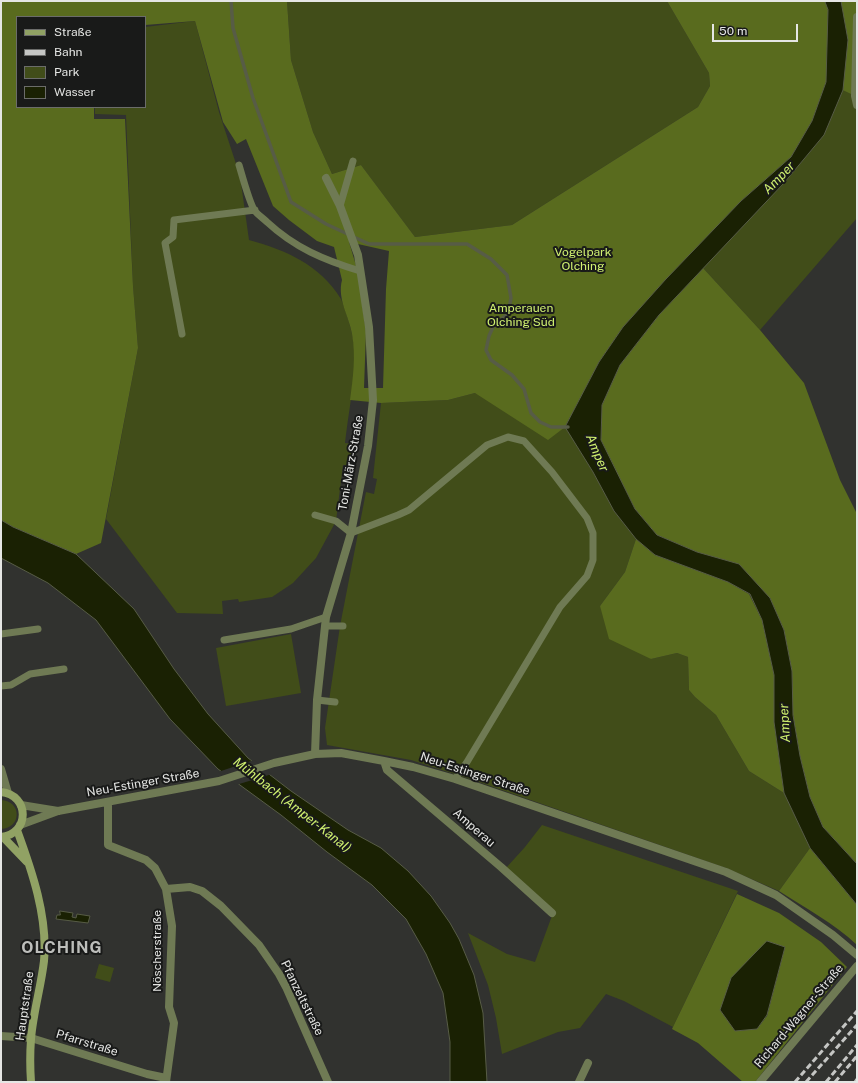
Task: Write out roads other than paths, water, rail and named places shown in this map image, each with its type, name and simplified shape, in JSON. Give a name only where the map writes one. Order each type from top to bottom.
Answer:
[{"type":"street","points":[[857,17],[854,96],[857,105]]},
{"type":"street","name":"Toni-März-Straße","points":[[315,754],[316,700],[326,617],[351,533],[368,446],[373,400],[369,327],[358,255],[353,245],[340,206],[326,178]]},
{"type":"street","name":"Neu-Estinger Straße","points":[[19,828],[58,811],[221,780],[274,763],[315,754],[341,753],[414,767],[455,779],[726,872],[776,895],[833,935],[857,955]]},
{"type":"street","name":"Amperau","points":[[384,761],[387,770],[471,841],[552,913]]},
{"type":"street","points":[[1,769],[4,792],[16,797],[21,805],[23,815],[19,828],[2,837]]},
{"type":"street","name":"Nöscherstraße","points":[[108,802],[108,844],[146,860],[155,868],[166,889],[172,926],[169,1007],[174,1023],[166,1080]]},
{"type":"street","name":"Neu-Estinger Straße","points":[[21,805],[58,811]]},
{"type":"street","name":"Hauptstraße","points":[[19,828],[39,902],[44,941],[44,960],[31,1038],[31,1082]]},
{"type":"street","name":"Hauptstraße","points":[[2,837],[29,864]]},
{"type":"street","name":"Pfanzeltstraße","points":[[166,889],[190,887],[202,890],[221,906],[259,944],[280,974],[328,1082]]},
{"type":"street","name":"Richard-Wagner-Straße","points":[[760,1082],[857,966]]},
{"type":"street","name":"Pfarrstraße","points":[[1,1036],[31,1038],[166,1080]]},
{"type":"street","points":[[579,1082],[588,1063]]},
{"type":"lane","points":[[340,206],[353,161]]},
{"type":"lane","points":[[239,165],[254,210],[289,240],[328,261],[360,271]]},
{"type":"lane","points":[[182,334],[165,243],[173,237],[174,220],[254,210]]},
{"type":"lane","points":[[315,515],[336,521],[351,533],[386,520],[409,510],[487,445],[508,437],[524,441],[552,472],[586,518],[593,533],[593,560],[586,576],[560,607],[467,762],[455,779]]},
{"type":"lane","points":[[224,640],[291,629],[326,617]]},
{"type":"lane","points":[[325,626],[343,626]]},
{"type":"lane","points":[[1,634],[38,629]]},
{"type":"lane","points":[[1,686],[11,685],[30,674],[64,669]]},
{"type":"lane","points":[[316,700],[335,702]]},
{"type":"water","name":"Amper","points":[[825,1],[841,1],[848,40],[843,90],[824,135],[784,183],[659,315],[620,365],[602,405],[601,440],[635,509],[657,535],[697,552],[739,564],[770,598],[784,630],[792,671],[793,715],[800,756],[810,797],[823,827],[857,864],[857,905],[810,848],[784,793],[774,722],[774,675],[762,620],[750,594],[728,582],[655,555],[636,539],[614,511],[593,472],[565,427],[599,362],[623,327],[666,279],[741,201],[791,157],[812,121],[826,82],[828,10]]},
{"type":"water","name":"Mühlbach (Amper-Kanal)","points":[[1,520],[13,527],[76,554],[134,609],[174,669],[208,714],[248,758],[291,791],[348,830],[381,848],[408,871],[431,896],[459,939],[474,975],[483,1013],[487,1082],[450,1082],[450,1042],[443,993],[426,954],[406,919],[372,885],[218,769],[170,719],[96,620],[48,583],[1,558]]},
{"type":"water","points":[[60,911],[73,913],[72,917],[76,918],[77,914],[90,916],[88,923],[56,919],[57,915],[60,915]]},
{"type":"water","points":[[767,941],[785,947],[767,1015],[757,1029],[735,1031],[720,1010],[731,978]]},
{"type":"waterway","points":[[231,1],[233,28],[253,98],[291,202],[326,224],[369,244],[467,244],[491,259],[507,275],[511,298],[508,314],[494,325],[489,336],[486,350],[491,360],[512,375],[524,389],[531,413],[540,422],[551,427],[568,427]]},
{"type":"railway","points":[[795,1082],[857,1011]]},
{"type":"railway","points":[[806,1082],[857,1025]]},
{"type":"railway","points":[[826,1082],[857,1045]]},
{"type":"railway","points":[[835,1082],[857,1056]]},
{"type":"district","name":"OLCHING","points":[[62,948]]},
{"type":"park label","name":"Vogelpark Olching","points":[[583,259]]},
{"type":"park label","name":"Amperauen Olching Süd","points":[[521,315]]}]
